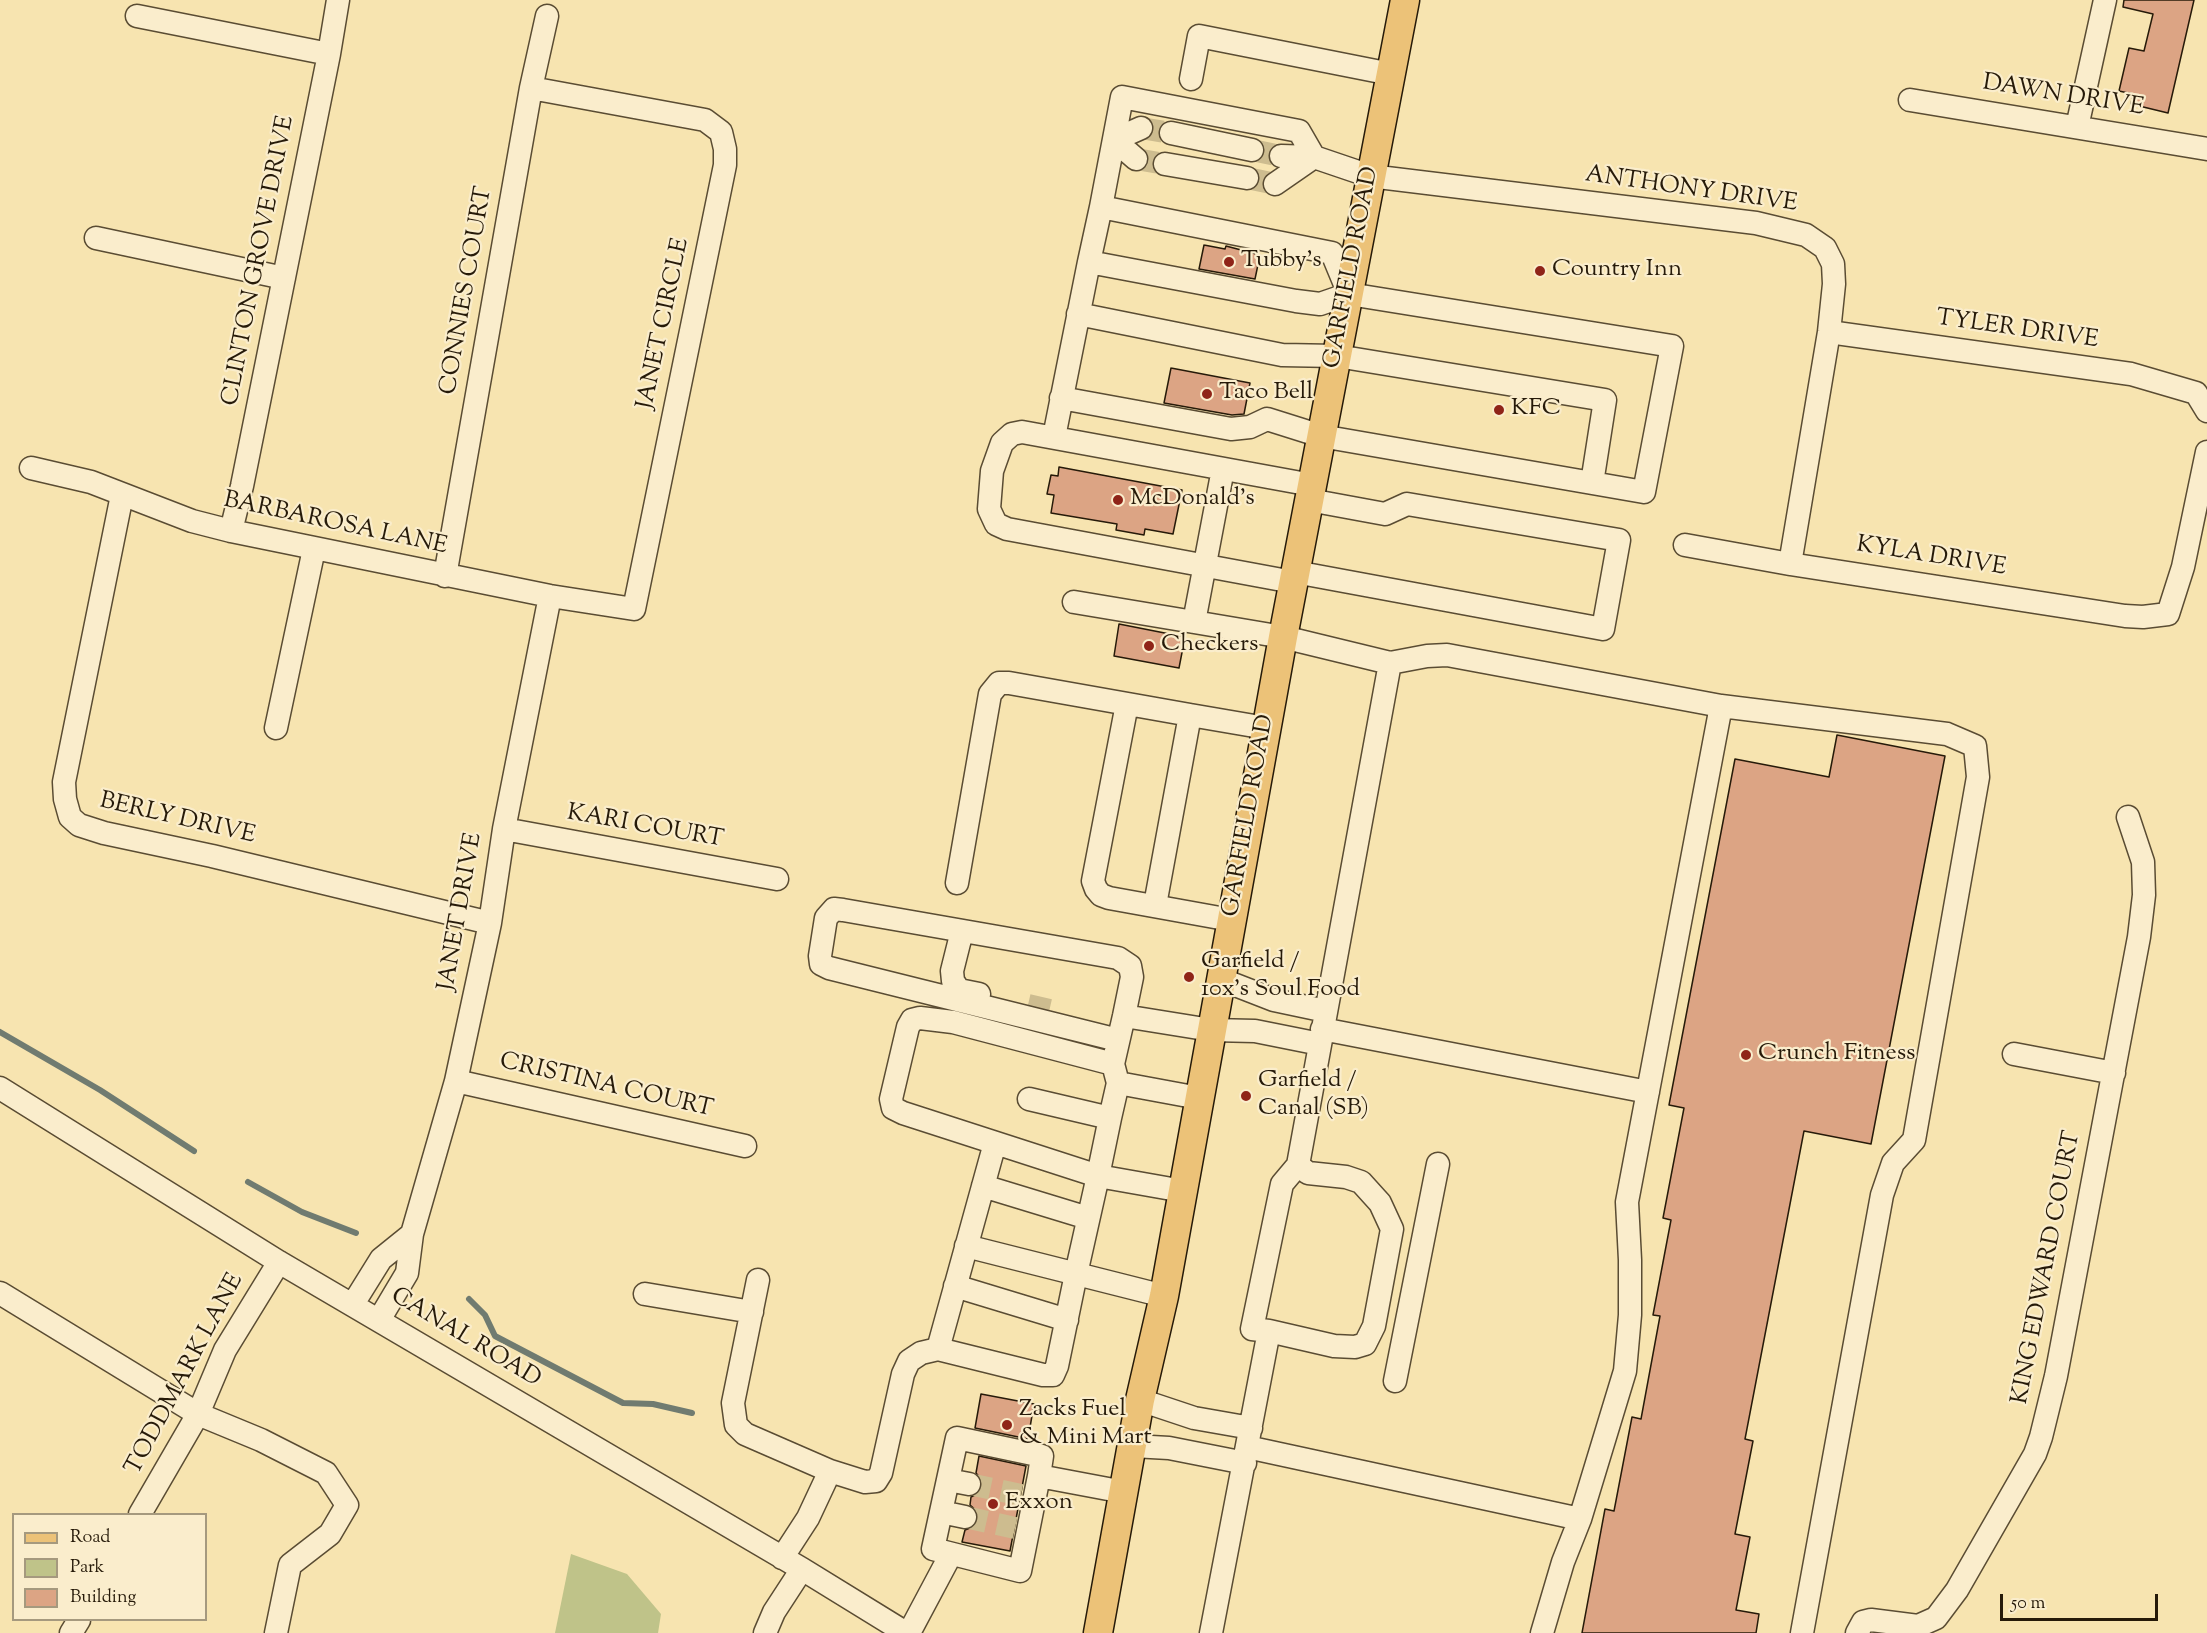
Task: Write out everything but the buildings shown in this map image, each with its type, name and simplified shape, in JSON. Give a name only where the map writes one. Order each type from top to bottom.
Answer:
[{"type":"main road","name":"GARFIELD ROAD","points":[[1098,1633],[1140,1400],[1164,1296],[1294,577],[1405,0]]},
{"type":"street","name":"CLINTON GROVE DRIVE","points":[[231,531],[284,278],[338,0]]},
{"type":"street","points":[[2077,127],[2105,0]]},
{"type":"street","points":[[137,16],[329,54]]},
{"type":"street","name":"CONNIES COURT","points":[[445,576],[531,88],[547,16]]},
{"type":"street","points":[[1191,79],[1199,36],[1390,74]]},
{"type":"street","name":"JANET CIRCLE","points":[[531,88],[705,120],[721,132],[725,149],[725,165],[634,609]]},
{"type":"street","points":[[1054,437],[1122,97],[1299,131],[1314,157]]},
{"type":"street","name":"DAWN DRIVE","points":[[1910,100],[2207,149]]},
{"type":"street","points":[[1114,140],[1139,143]]},
{"type":"street","points":[[1250,164],[1168,148],[1250,164]]},
{"type":"street","name":"ANTHONY DRIVE","points":[[1278,170],[1314,157],[1370,176],[1756,224],[1806,236],[1825,248],[1833,264],[1834,284],[1829,332],[1790,564]]},
{"type":"street","points":[[1101,207],[1332,253],[1349,294]]},
{"type":"street","points":[[96,238],[284,278]]},
{"type":"street","points":[[1061,398],[1231,429],[1250,427],[1267,419],[1321,436],[1644,492],[1672,346],[1349,294],[1320,304],[1089,262]]},
{"type":"street","points":[[1078,315],[1282,355],[1337,356],[1605,400],[1592,483]]},
{"type":"street","name":"TYLER DRIVE","points":[[1829,332],[2131,374],[2202,402]]},
{"type":"street","points":[[1022,432],[1223,469],[1385,514],[1407,504],[1619,540],[1603,629],[1294,577],[1205,566],[1007,529],[996,524],[989,509],[992,471],[1002,443],[1012,434],[1022,432]]},
{"type":"street","name":"KYLA DRIVE","points":[[1685,545],[1790,564],[2125,616],[2168,614],[2183,567],[2207,452]]},
{"type":"street","name":"BARBAROSA LANE","points":[[32,468],[91,482],[192,521],[231,531],[445,576],[634,609]]},
{"type":"street","points":[[1194,622],[1223,469]]},
{"type":"street","name":"BERLY DRIVE","points":[[122,495],[64,782],[64,800],[70,817],[79,825],[104,833],[212,856],[490,923]]},
{"type":"street","points":[[276,728],[314,549]]},
{"type":"street","name":"JANET DRIVE","points":[[379,1320],[407,1273],[412,1234],[456,1081],[490,923],[504,829],[550,596]]},
{"type":"street","points":[[1074,602],[1283,637],[1390,663],[1447,655],[1720,706],[1947,734],[1975,746],[1978,777],[1914,1140],[1893,1163],[1882,1195],[1802,1633]]},
{"type":"street","points":[[1298,1165],[1308,1173],[1346,1177],[1361,1182],[1380,1203],[1392,1229],[1374,1326],[1365,1344],[1356,1347],[1334,1346],[1252,1329],[1282,1184],[1298,1165],[1390,663]]},
{"type":"street","points":[[957,883],[990,694],[999,683],[1266,728]]},
{"type":"street","points":[[1127,704],[1093,881],[1096,889],[1101,895],[1109,898],[1231,920]]},
{"type":"street","points":[[1542,1633],[1625,1371],[1630,1315],[1627,1202],[1720,706]]},
{"type":"street","points":[[1155,905],[1190,715]]},
{"type":"street","name":"KING EDWARD COURT","points":[[1857,1633],[1863,1622],[1871,1620],[1918,1626],[1936,1618],[1957,1590],[2035,1454],[2056,1376],[2139,937],[2144,895],[2143,862],[2128,817]]},
{"type":"street","name":"KARI COURT","points":[[504,829],[777,879]]},
{"type":"street","points":[[758,1280],[733,1403],[736,1425],[745,1434],[830,1471],[865,1482],[876,1481],[881,1473],[903,1374],[909,1361],[921,1353],[938,1349],[1043,1375],[1053,1375],[1058,1366],[1110,1118],[1118,1040],[1131,977],[1130,966],[1118,958],[834,909],[826,918],[820,956],[821,964],[829,968],[1118,1040]]},
{"type":"street","points":[[962,931],[952,971],[953,981],[959,990],[1028,1005]]},
{"type":"street","points":[[1220,979],[1274,1000],[1323,1028]]},
{"type":"street","points":[[1050,1010],[1063,1013],[1078,1029]]},
{"type":"street","points":[[1124,1016],[1211,1030],[1323,1028],[1648,1092]]},
{"type":"street","points":[[1183,1191],[1098,1176],[903,1113],[893,1108],[891,1099],[908,1027],[912,1020],[920,1018],[953,1022],[1199,1098]]},
{"type":"street","points":[[2014,1054],[2114,1073]]},
{"type":"street","name":"CRISTINA COURT","points":[[456,1081],[745,1146]]},
{"type":"street","name":"CANAL ROAD","points":[[0,1088],[279,1262],[908,1633]]},
{"type":"street","points":[[1029,1099],[1110,1118]]},
{"type":"street","points":[[938,1349],[995,1143]]},
{"type":"street","points":[[1395,1381],[1438,1164]]},
{"type":"street","points":[[983,1186],[1088,1218]]},
{"type":"street","points":[[353,1304],[381,1259],[412,1234]]},
{"type":"street","points":[[966,1246],[1164,1296]]},
{"type":"street","name":"TODDMARK LANE","points":[[141,1513],[198,1414],[225,1350],[279,1262]]},
{"type":"street","points":[[955,1286],[1067,1320]]},
{"type":"street","points":[[0,1293],[198,1414],[261,1440],[326,1473],[347,1505],[330,1534],[290,1565],[276,1633]]},
{"type":"street","points":[[645,1294],[752,1312]]},
{"type":"street","points":[[1211,1633],[1269,1331]]},
{"type":"street","points":[[1140,1400],[1194,1418],[1248,1446]]},
{"type":"street","points":[[957,1437],[1042,1456],[1032,1489],[1021,1529],[1020,1571],[933,1549],[941,1512],[958,1482],[957,1437]]},
{"type":"street","points":[[1133,1446],[1169,1448],[1248,1446],[1580,1519]]},
{"type":"street","points":[[765,1633],[808,1518],[830,1471]]},
{"type":"street","points":[[1032,1489],[1125,1492]]},
{"type":"street","points":[[941,1512],[965,1517]]},
{"type":"street","points":[[908,1633],[951,1554]]},
{"type":"green space","points":[[571,1554],[627,1574],[661,1614],[658,1633],[555,1633]]},
{"type":"waterway","points":[[0,1032],[100,1090],[194,1151]]},
{"type":"waterway","points":[[248,1182],[302,1212],[356,1233]]},
{"type":"waterway","points":[[469,1299],[485,1315],[495,1336],[623,1403],[653,1404],[692,1413]]},
{"type":"tunnel","points":[[1141,128],[1171,133]]},
{"type":"tunnel","points":[[1252,150],[1281,156]]},
{"type":"tunnel","points":[[1136,159],[1165,164]]},
{"type":"tunnel","points":[[1247,178],[1275,184]]},
{"type":"tunnel","points":[[1028,1005],[1050,1010]]},
{"type":"tunnel","points":[[969,1484],[1021,1495]]},
{"type":"tunnel","points":[[965,1517],[1015,1528]]},
{"type":"place","name":"Tubby's","points":[[1229,262]]},
{"type":"place","name":"Country Inn","points":[[1540,271]]},
{"type":"place","name":"Taco Bell","points":[[1207,394]]},
{"type":"place","name":"KFC","points":[[1499,410]]},
{"type":"place","name":"McDonald's","points":[[1118,500]]},
{"type":"place","name":"Checkers","points":[[1149,646]]},
{"type":"place","name":"Garfield / 10x's Soul Food","points":[[1189,977]]},
{"type":"place","name":"Crunch Fitness","points":[[1746,1055]]},
{"type":"place","name":"Garfield / Canal (SB)","points":[[1246,1096]]},
{"type":"place","name":"Zacks Fuel & Mini Mart","points":[[1007,1425]]},
{"type":"place","name":"Exxon","points":[[993,1504]]}]
